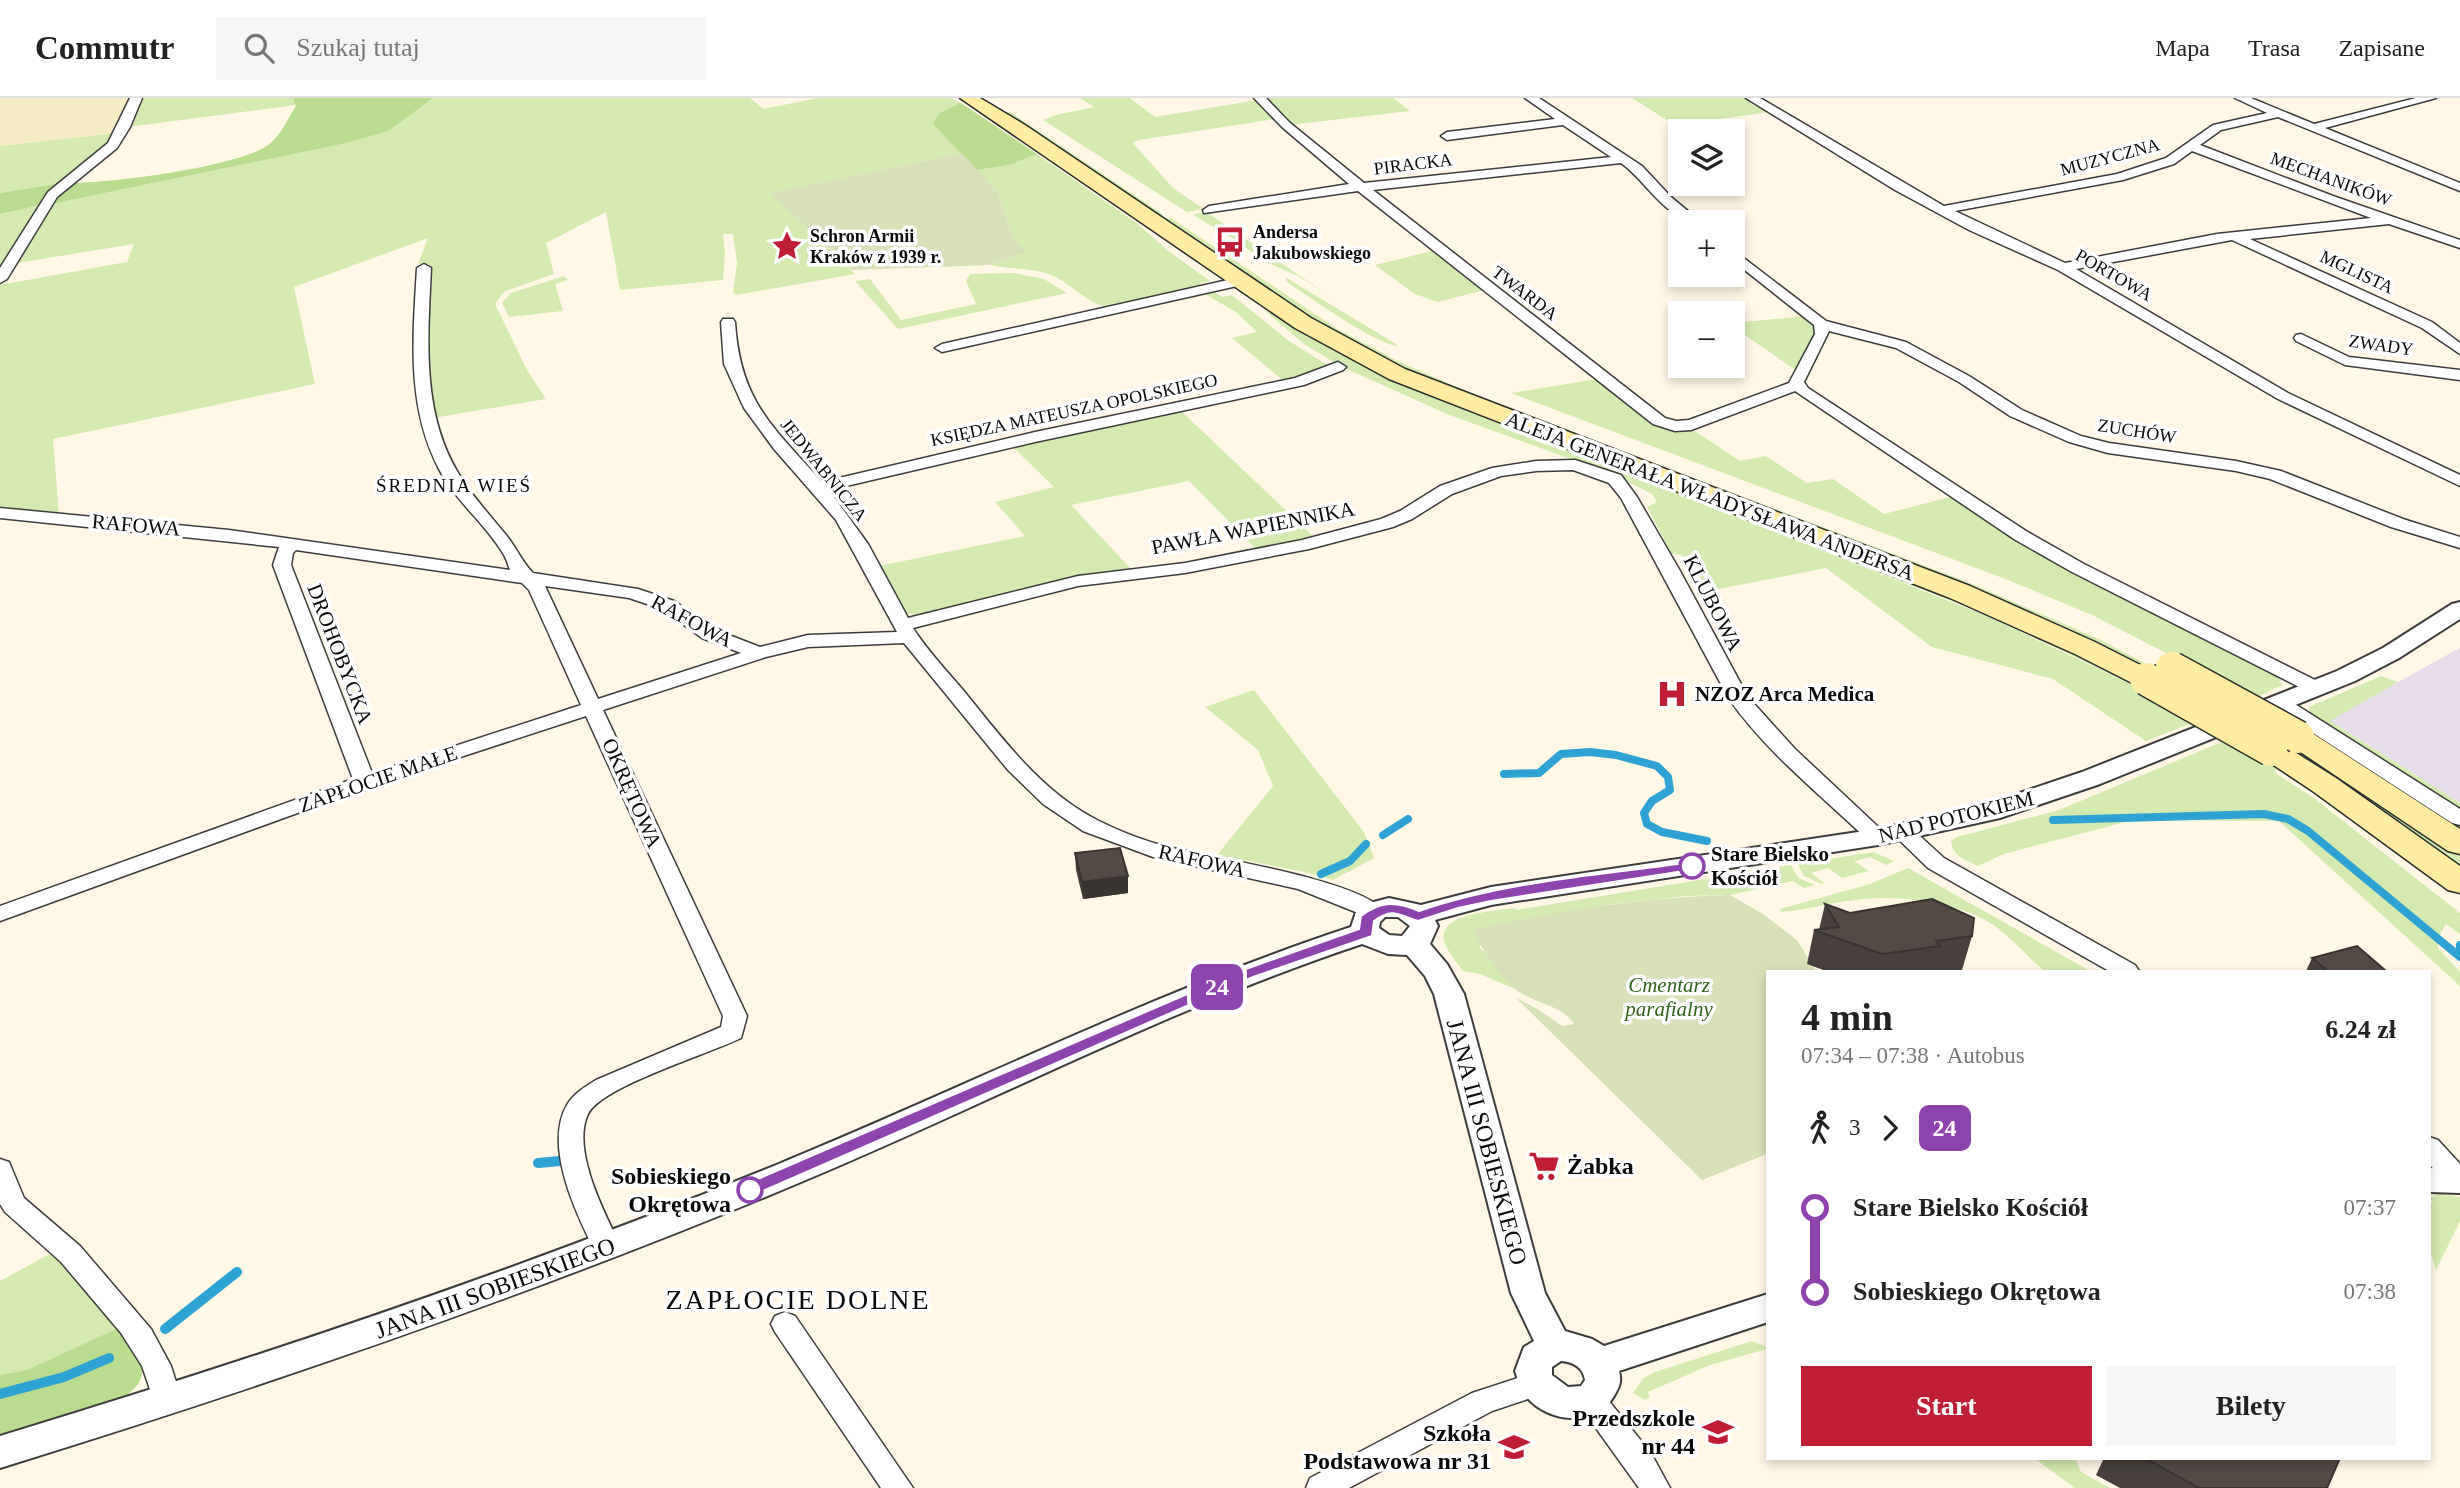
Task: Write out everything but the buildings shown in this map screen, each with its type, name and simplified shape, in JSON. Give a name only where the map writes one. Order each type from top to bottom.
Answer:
[{"type":"main road","name":"ALEJA GENERAŁA WŁADYSŁAWA ANDERSA","points":[[968,98],[1019,129],[1303,323],[1397,374],[1960,592],[2085,648],[2159,674]]},
{"type":"main road","name":"ALEJA GENERAŁA WŁADYSŁAWA ANDERSA","points":[[997,98],[1372,342],[1490,394],[1979,579],[2076,621],[2159,674],[2460,844]]},
{"type":"main road","name":"ALEJA GENERAŁA WŁADYSŁAWA ANDERSA","points":[[2284,744],[2325,785],[2460,881]]},
{"type":"street","points":[[0,279],[52,195],[113,145],[124,127],[135,98]]},
{"type":"street","name":"TWARDA","points":[[1260,98],[1286,125],[1361,187],[1497,296],[1665,424],[1691,425],[1796,386]]},
{"type":"street","points":[[1531,98],[1623,159],[1681,210]]},
{"type":"street","name":"PORTOWA","points":[[1752,98],[1942,210],[2063,267],[2283,396],[2460,481]]},
{"type":"street","points":[[2241,98],[2460,187]]},
{"type":"street","points":[[2311,128],[2430,98]]},
{"type":"street","name":"MUZYCZNA","points":[[1942,210],[2119,177],[2170,161],[2217,127],[2278,114]]},
{"type":"street","points":[[1447,136],[1565,121]]},
{"type":"street","name":"MECHANIKÓW","points":[[2191,146],[2460,244]]},
{"type":"street","name":"PIRACKA","points":[[1209,210],[1361,187],[1623,159]]},
{"type":"street","name":"MGLISTA","points":[[2063,267],[2233,236],[2390,220]]},
{"type":"street","name":"MGLISTA","points":[[2233,236],[2427,326],[2460,350]]},
{"type":"street","name":"ZUCHÓW","points":[[1745,263],[1821,324],[1900,345],[1964,379],[2016,412],[2075,439],[2108,448],[2225,464],[2275,475],[2397,523],[2460,543]]},
{"type":"street","name":"OKRĘTOWA","points":[[424,268],[419,358],[429,425],[447,470],[513,555],[517,567],[537,587],[559,642],[594,709],[735,1016],[732,1032],[607,1086],[585,1100],[578,1109],[572,1142],[574,1164],[607,1247]]},
{"type":"street","points":[[942,348],[1241,281]]},
{"type":"street","name":"JEDWABNICZA","points":[[728,322],[731,363],[747,398],[768,433],[843,518],[905,631]]},
{"type":"street","points":[[1821,324],[1822,334],[1797,379],[1796,386],[2020,535],[2078,568],[2316,688]]},
{"type":"street","name":"ZWADY","points":[[2301,338],[2345,361],[2460,374]]},
{"type":"street","name":"KSIĘDZA MATEUSZA OPOLSKIEGO","points":[[818,488],[1035,437],[1299,382],[1338,367]]},
{"type":"street","name":"PAWŁA WAPIENNIKA","points":[[905,631],[1078,581],[1185,569],[1339,537],[1406,515],[1446,490],[1481,477],[1516,468],[1564,464]]},
{"type":"street","name":"KLUBOWA","points":[[1564,464],[1595,470],[1620,485],[1663,555],[1724,673],[1751,716],[1787,754],[1890,834],[2125,970]]},
{"type":"street","name":"RAFOWA","points":[[0,513],[162,527],[526,576],[652,598],[668,605],[709,634],[759,653],[808,641],[905,631],[1022,775],[1087,824],[1126,842],[1154,851],[1324,889],[1370,922]]},
{"type":"street","name":"DROHOBYCKA","points":[[292,544],[284,552],[282,565],[365,782]]},
{"type":"street","name":"NAD POTOKIEM","points":[[1415,929],[1455,904],[1491,896],[1890,834],[1947,823],[2037,798],[2316,688],[2391,653],[2460,610]]},
{"type":"street","name":"ZAPŁOCIE MAŁE","points":[[0,914],[365,782],[759,653]]},
{"type":"street","points":[[2280,703],[2460,818]]},
{"type":"street","points":[[1370,922],[1374,940],[1386,945],[1400,946],[1415,929]]},
{"type":"street","name":"JANA III SOBIESKIEGO","points":[[0,1452],[362,1337],[607,1247],[858,1145],[1370,922]]},
{"type":"street","name":"JANA III SOBIESKIEGO","points":[[1415,929],[1449,994],[1528,1293],[1554,1346]]},
{"type":"street","points":[[2431,1149],[2460,1181]]},
{"type":"street","points":[[0,1168],[8,1197],[21,1214],[62,1245],[144,1338],[162,1374],[167,1401]]},
{"type":"street","points":[[2431,1180],[2460,1181]]},
{"type":"street","points":[[1598,1363],[1766,1309]]},
{"type":"street","points":[[785,1324],[898,1488]]},
{"type":"street","points":[[1554,1346],[1578,1349],[1598,1363],[1602,1375],[1601,1386],[1590,1399],[1576,1403],[1560,1402],[1546,1395],[1536,1384],[1533,1372],[1535,1361],[1542,1352],[1554,1346]]},
{"type":"street","points":[[1321,1488],[1482,1402],[1536,1384]]},
{"type":"street","points":[[1590,1399],[1640,1462],[1655,1488]]},
{"type":"shaded area","points":[[0,98],[133,98],[117,133],[0,146]]},
{"type":"shaded area","points":[[2460,648],[2460,803],[2329,720]]},
{"type":"green space","points":[[139,98],[293,98],[296,105],[128,127]]},
{"type":"green space","points":[[293,98],[433,98],[388,131],[342,144],[52,204],[68,183],[112,181],[172,173],[253,153],[268,145],[280,132],[296,106]]},
{"type":"green space","points":[[433,98],[750,98],[763,109],[818,98],[951,98],[961,103],[939,113],[933,124],[962,153],[771,193],[855,274],[736,295],[733,293],[737,263],[733,234],[723,234],[723,280],[620,290],[606,212],[546,243],[554,274],[505,291],[495,304],[527,370],[546,399],[433,418],[425,350],[429,264],[418,264],[428,238],[294,287],[315,384],[53,439],[59,515],[0,508],[0,285],[127,262],[134,244],[17,263],[52,204],[342,144],[411,113]]},
{"type":"green space","points":[[1080,98],[1130,98],[1155,117],[1258,100],[1275,119],[1133,143],[1173,188],[1204,209],[1187,212],[1043,120],[1094,107]]},
{"type":"green space","points":[[1263,98],[1393,98],[1410,111],[1289,125]]},
{"type":"green space","points":[[1632,98],[1746,98],[1751,104],[1770,112],[1719,119],[1668,121]]},
{"type":"green space","points":[[961,103],[1037,154],[1009,165],[977,170],[933,124],[939,113]]},
{"type":"green space","points":[[1010,112],[1164,215],[1159,217],[1004,113]]},
{"type":"green space","points":[[117,133],[110,145],[60,183],[0,193],[0,146]]},
{"type":"green space","points":[[962,153],[997,192],[1014,239],[1026,252],[991,265],[852,270],[770,193]]},
{"type":"green space","points":[[1037,154],[1138,224],[1167,250],[1210,281],[1200,283],[1201,287],[1108,307],[1093,302],[1051,275],[991,265],[1026,252],[1014,239],[997,192],[977,170],[1009,165]]},
{"type":"green space","points":[[60,183],[41,205],[0,214],[0,193]]},
{"type":"green space","points":[[41,205],[0,273],[0,214]]},
{"type":"green space","points":[[1205,211],[1328,295],[1298,276],[1266,262],[1193,215]]},
{"type":"green space","points":[[1171,218],[1339,330],[1402,363],[1473,394],[1970,583],[2101,640],[2197,691],[1396,366],[1331,333],[1162,220]]},
{"type":"green space","points":[[1432,251],[1484,290],[1438,302],[1415,294],[1375,265]]},
{"type":"green space","points":[[1013,273],[1044,279],[1067,293],[898,329],[855,281],[870,279],[901,320],[976,304],[966,281],[970,274]]},
{"type":"green space","points":[[564,276],[568,280],[555,284],[563,311],[509,317],[502,303],[511,293]]},
{"type":"green space","points":[[1285,277],[1397,346],[1342,319],[1287,282]]},
{"type":"green space","points":[[1214,292],[1223,297],[1232,295],[1289,341],[1331,367],[1285,382],[1232,338],[1257,332],[1236,312],[1203,293]]},
{"type":"green space","points":[[1264,310],[2068,648],[2152,692],[2197,721],[2146,741],[2053,679],[1932,647],[1826,568],[1698,593],[1681,555],[1672,554],[1647,507],[1657,502],[1652,494],[1615,475],[1447,414],[1340,366],[1304,344]],"holes":[[[1779,534],[1988,615],[2149,693],[1987,616]]]},
{"type":"green space","points":[[1805,316],[1815,325],[1814,338],[1794,369],[1745,335],[1745,322]]},
{"type":"green space","points":[[1603,378],[1652,423],[1671,429],[1692,429],[1740,461],[1766,456],[1807,483],[1833,479],[1884,514],[1954,496],[2278,677],[2282,685],[2258,697],[2252,697],[2092,615],[2008,580],[1511,393]]},
{"type":"green space","points":[[1179,409],[1315,538],[1257,550],[1189,481],[1071,505],[1132,570],[1095,573],[915,615],[906,613],[901,608],[879,566],[1025,536],[995,502],[1054,487],[1011,445]]},
{"type":"green space","points":[[2381,676],[2398,682],[2330,721],[2460,803],[2460,810],[2310,717],[2309,707]]},
{"type":"green space","points":[[1254,690],[1364,832],[1374,858],[1333,880],[1217,855],[1273,786],[1258,750],[1205,707]]},
{"type":"green space","points":[[2229,739],[2278,768],[2274,772],[2315,799],[2460,913],[2460,934],[2446,924],[2439,936],[2438,948],[2460,972],[2460,986],[2279,821],[2133,820],[2004,854],[1978,866],[1960,857],[1952,846],[1951,841],[1957,837],[2059,810]]},
{"type":"green space","points":[[2293,745],[2460,855],[2460,869],[2286,748]]},
{"type":"green space","points":[[1873,852],[1894,861],[1886,865],[1870,857],[1854,861],[1869,871],[1842,878],[1828,868],[1811,873],[1824,883],[1822,884],[1804,876],[1798,864]]},
{"type":"green space","points":[[1791,865],[1798,878],[1815,885],[1804,888],[1793,881],[1730,895],[1686,896],[1605,905],[1479,946],[1515,989],[1480,974],[1463,971],[1447,948],[1444,936],[1447,927],[1455,921],[1480,913],[1516,910]]},
{"type":"green space","points":[[1908,868],[2088,970],[2043,970],[1992,924],[1944,905],[1889,898],[1846,901],[1781,912],[1780,909],[1870,884]]},
{"type":"green space","name":"Cmentarz parafialny","points":[[1730,895],[1763,914],[1797,940],[1815,970],[1766,970],[1766,1154],[1702,1180],[1515,997],[1562,1026],[1574,1024],[1562,1012],[1514,988],[1485,953],[1474,929],[1537,916],[1665,899]]},
{"type":"green space","points":[[2438,1194],[2460,1197],[2460,1221],[2436,1270],[2431,1254],[2431,1197]]},
{"type":"green space","points":[[55,1251],[120,1327],[27,1370],[0,1375],[0,1281]]},
{"type":"green space","points":[[120,1327],[134,1347],[141,1364],[141,1378],[132,1391],[97,1408],[0,1435],[0,1375],[27,1370]]},
{"type":"green space","points":[[1752,1341],[1766,1347],[1766,1349],[1710,1365],[1648,1392],[1650,1397],[1645,1400],[1633,1393],[1644,1378],[1655,1372]]},
{"type":"green space","points":[[2037,1460],[2076,1460],[2081,1472],[2110,1488],[2075,1488]]},
{"type":"waterway","points":[[1504,774],[1539,773],[1561,754],[1590,752],[1616,755],[1657,766],[1668,777],[1670,790],[1652,801],[1644,813],[1647,824],[1662,832],[1707,841]]},
{"type":"waterway","points":[[2053,820],[2264,814],[2288,819],[2308,831],[2460,957]]},
{"type":"waterway","points":[[1383,835],[1408,819]]},
{"type":"waterway","points":[[1321,874],[1350,861],[1366,844]]},
{"type":"waterway","points":[[538,1163],[560,1161]]},
{"type":"waterway","points":[[165,1329],[237,1272]]},
{"type":"waterway","points":[[0,1394],[64,1377],[109,1358]]},
{"type":"bus line","name":"24","points":[[750,1190],[1248,973],[1366,932],[1366,919],[1380,909],[1398,908],[1418,916],[1491,896],[1692,866]]},
{"type":"place","name":"Andersa Jakubowskiego","points":[[1230,242]]},
{"type":"place","name":"Schron Armii Kraków z 1939 r.","points":[[787,246]]},
{"type":"place","name":"NZOZ Arca Medica","points":[[1672,694]]},
{"type":"place","name":"Stare Bielsko Kościół","points":[[1692,866]]},
{"type":"place","name":"Żabka","points":[[1544,1166]]},
{"type":"place","name":"Sobieskiego Okrętowa","points":[[750,1190]]},
{"type":"place","name":"Przedszkole nr 44","points":[[1718,1432]]},
{"type":"place","name":"Szkoła Podstawowa nr 31","points":[[1514,1447]]},
{"type":"district","name":"ŚREDNIA WIEŚ","points":[[454,485]]},
{"type":"district","name":"ZAPŁOCIE DOLNE","points":[[798,1299]]}]
